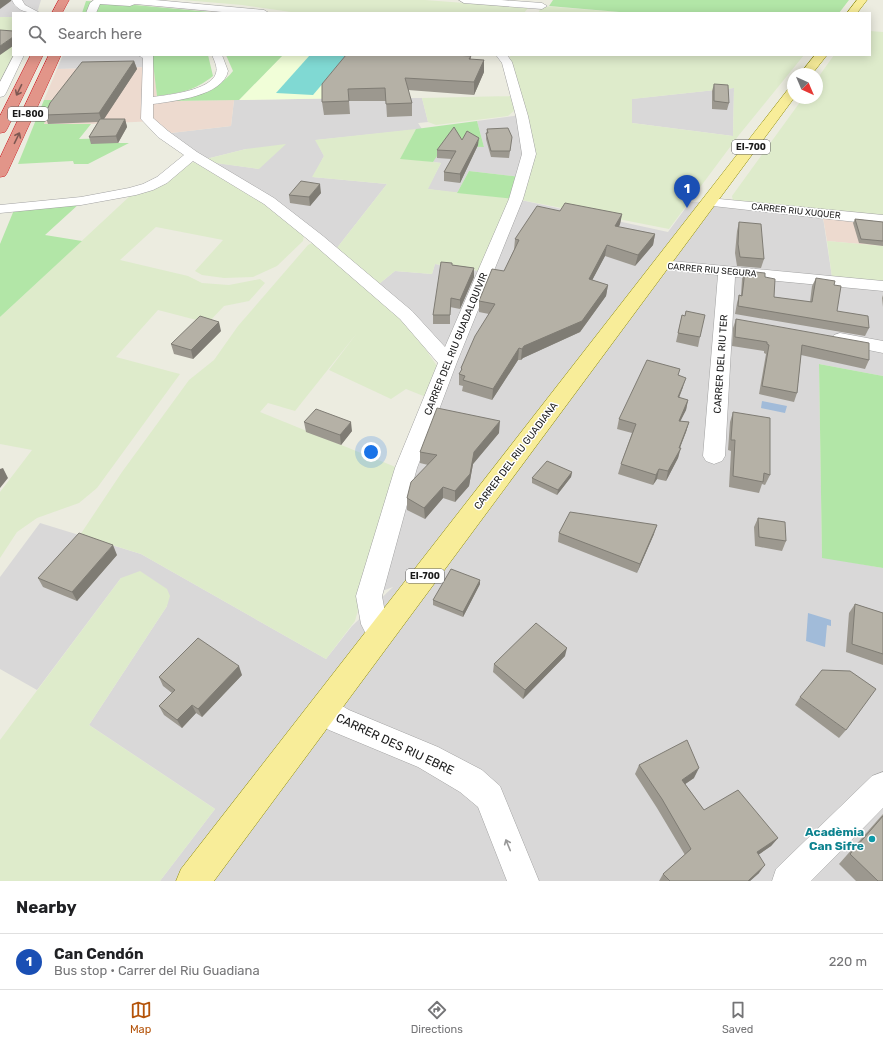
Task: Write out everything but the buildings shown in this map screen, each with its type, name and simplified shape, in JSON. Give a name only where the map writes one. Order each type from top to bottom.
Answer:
[{"type":"highway","points":[[58,12],[64,0]]},
{"type":"highway","name":"EI-800","points":[[0,129],[36,56]]},
{"type":"highway","name":"EI-800","points":[[0,173],[55,56]]},
{"type":"main road","points":[[853,12],[862,0]]},
{"type":"main road","points":[[811,68],[820,56]]},
{"type":"main road","name":"EI-700","points":[[709,202],[787,99]]},
{"type":"main road","name":"CARRER DEL RIU GUADIANA","points":[[324,710],[709,202]]},
{"type":"main road","name":"EI-700","points":[[193,881],[324,710]]},
{"type":"street","points":[[17,0],[18,4],[33,12]]},
{"type":"street","points":[[91,12],[95,3],[99,1],[130,3],[131,0],[162,1],[246,12]]},
{"type":"street","points":[[464,0],[542,6]]},
{"type":"street","points":[[0,93],[18,56]]},
{"type":"street","points":[[146,56],[147,119],[163,134],[192,155],[269,202],[317,239],[406,315],[448,362]]},
{"type":"street","points":[[147,101],[186,95],[208,87],[217,81],[222,74],[222,68],[217,56]]},
{"type":"street","name":"CARRER DEL RIU GUADALQUIVIR","points":[[384,630],[374,624],[369,596],[406,468],[448,362],[516,199],[529,154],[521,115],[507,62],[502,56]]},
{"type":"street","points":[[4,212],[81,201],[131,192],[148,187],[162,180],[192,155]]},
{"type":"street","name":"CARRER RIU XUQUER","points":[[709,202],[883,220]]},
{"type":"street","name":"CARRER RIU SEGURA","points":[[661,265],[883,286]]},
{"type":"street","name":"CARRER DEL RIU TER","points":[[714,456],[727,271]]},
{"type":"street","points":[[724,319],[742,322]]},
{"type":"street","points":[[820,336],[883,346]]},
{"type":"street","name":"CARRER DES RIU EBRE","points":[[324,710],[339,720],[428,757],[471,781],[489,798],[523,881]]},
{"type":"street","points":[[788,881],[883,787]]},
{"type":"shaded area","points":[[0,0],[41,0],[37,12],[12,12],[12,17],[0,17]]},
{"type":"shaded area","points":[[183,0],[425,0],[528,8],[525,12],[291,12],[242,5]]},
{"type":"shaded area","points":[[542,6],[618,12],[539,12]]},
{"type":"shaded area","points":[[0,17],[12,17],[12,56],[13,56],[0,82]]},
{"type":"shaded area","points":[[871,31],[883,32],[883,218],[733,201],[732,196],[799,104],[823,104],[823,71],[833,56],[871,56]]},
{"type":"shaded area","points":[[63,56],[152,56],[154,67],[57,69]]},
{"type":"shaded area","points":[[282,56],[389,56],[359,98],[239,100]]},
{"type":"shaded area","points":[[309,56],[346,56],[313,95],[276,93]]},
{"type":"shaded area","points":[[510,56],[803,56],[793,68],[787,68],[787,76],[739,135],[669,229],[516,199],[529,154],[507,62]],"holes":[[[734,88],[733,136],[632,123],[632,99]]]},
{"type":"shaded area","points":[[154,67],[157,96],[152,103],[168,101],[234,100],[231,126],[171,133],[156,121],[91,124],[44,124],[52,101],[44,100],[57,69]]},
{"type":"shaded area","points":[[734,88],[733,136],[632,123],[631,99]]},
{"type":"shaded area","points":[[510,96],[515,110],[508,116],[436,125],[428,122],[422,98]]},
{"type":"shaded area","points":[[422,98],[428,122],[418,123],[422,129],[316,140],[324,156],[313,177],[387,184],[333,253],[203,161],[259,169],[246,149],[206,159],[171,133],[231,126],[234,100]]},
{"type":"shaded area","points":[[521,115],[529,154],[522,177],[469,171],[457,193],[427,189],[441,163],[433,162],[443,146],[484,147],[477,121]]},
{"type":"shaded area","points":[[416,129],[401,158],[441,163],[428,189],[516,199],[486,272],[435,264],[432,274],[395,271],[374,288],[333,253],[387,184],[312,177],[324,156],[315,140]]},
{"type":"shaded area","points":[[286,144],[259,169],[215,163],[206,159],[246,149]]},
{"type":"shaded area","points":[[194,162],[261,202],[304,234],[303,241],[277,266],[253,277],[224,278],[202,275],[195,271],[223,240],[156,227],[120,260],[188,276],[202,283],[229,285],[260,279],[265,283],[249,301],[224,306],[208,323],[158,310],[116,357],[180,374],[97,488],[79,503],[37,518],[17,532],[0,558],[0,492],[32,450],[0,444],[0,317],[131,195],[164,183],[180,172],[188,164]]},
{"type":"shaded area","points":[[516,199],[668,232],[690,202],[733,201],[822,211],[832,277],[883,282],[883,376],[819,364],[822,557],[883,568],[883,881],[160,881],[215,809],[89,725],[167,606],[121,578],[37,690],[0,669],[0,577],[40,523],[141,554],[326,659],[352,626],[393,587],[369,596],[448,363],[374,288],[395,271],[432,274],[435,264],[486,272]]},
{"type":"shaded area","points":[[822,211],[883,218],[883,246],[827,241]]},
{"type":"shaded area","points":[[827,241],[883,246],[883,282],[832,277]]},
{"type":"shaded area","points":[[312,243],[317,245],[408,323],[439,369],[426,397],[406,389],[391,399],[329,370],[357,333],[295,411],[268,403],[260,412],[398,468],[355,621],[326,659],[141,554],[80,535],[122,472],[189,380],[214,360],[238,326],[308,245]]},
{"type":"shaded area","points":[[762,401],[787,406],[785,413],[761,408]]},
{"type":"shaded area","points":[[140,571],[167,589],[170,596],[167,606],[89,725],[215,809],[160,881],[0,881],[0,740],[121,578]]},
{"type":"shaded area","points":[[808,613],[831,620],[831,626],[827,625],[825,647],[806,641]]},
{"type":"green space","points":[[553,0],[849,0],[840,12],[619,12],[549,6]]},
{"type":"green space","points":[[86,1],[126,3],[124,4],[210,12],[82,12]]},
{"type":"green space","points":[[152,56],[208,56],[213,76],[193,88],[173,94],[157,96]]},
{"type":"green space","points":[[226,56],[282,56],[239,100],[168,101],[204,92],[219,84],[233,71]]},
{"type":"green space","points":[[44,100],[52,100],[44,124],[91,124],[79,139],[116,138],[111,143],[129,143],[88,164],[74,164],[73,161],[18,164]]},
{"type":"green space","points":[[477,121],[484,147],[444,146],[433,162],[400,159],[416,129]]},
{"type":"green space","points":[[469,171],[522,177],[516,199],[457,193]]},
{"type":"green space","points":[[79,204],[45,235],[82,241],[0,317],[0,244],[14,210]]},
{"type":"green space","points":[[819,364],[883,376],[883,568],[822,558]]},
{"type":"place","name":"Can Cendón","points":[[687,208]]},
{"type":"place","name":"Acadèmia Can Sifre","points":[[872,839]]}]
